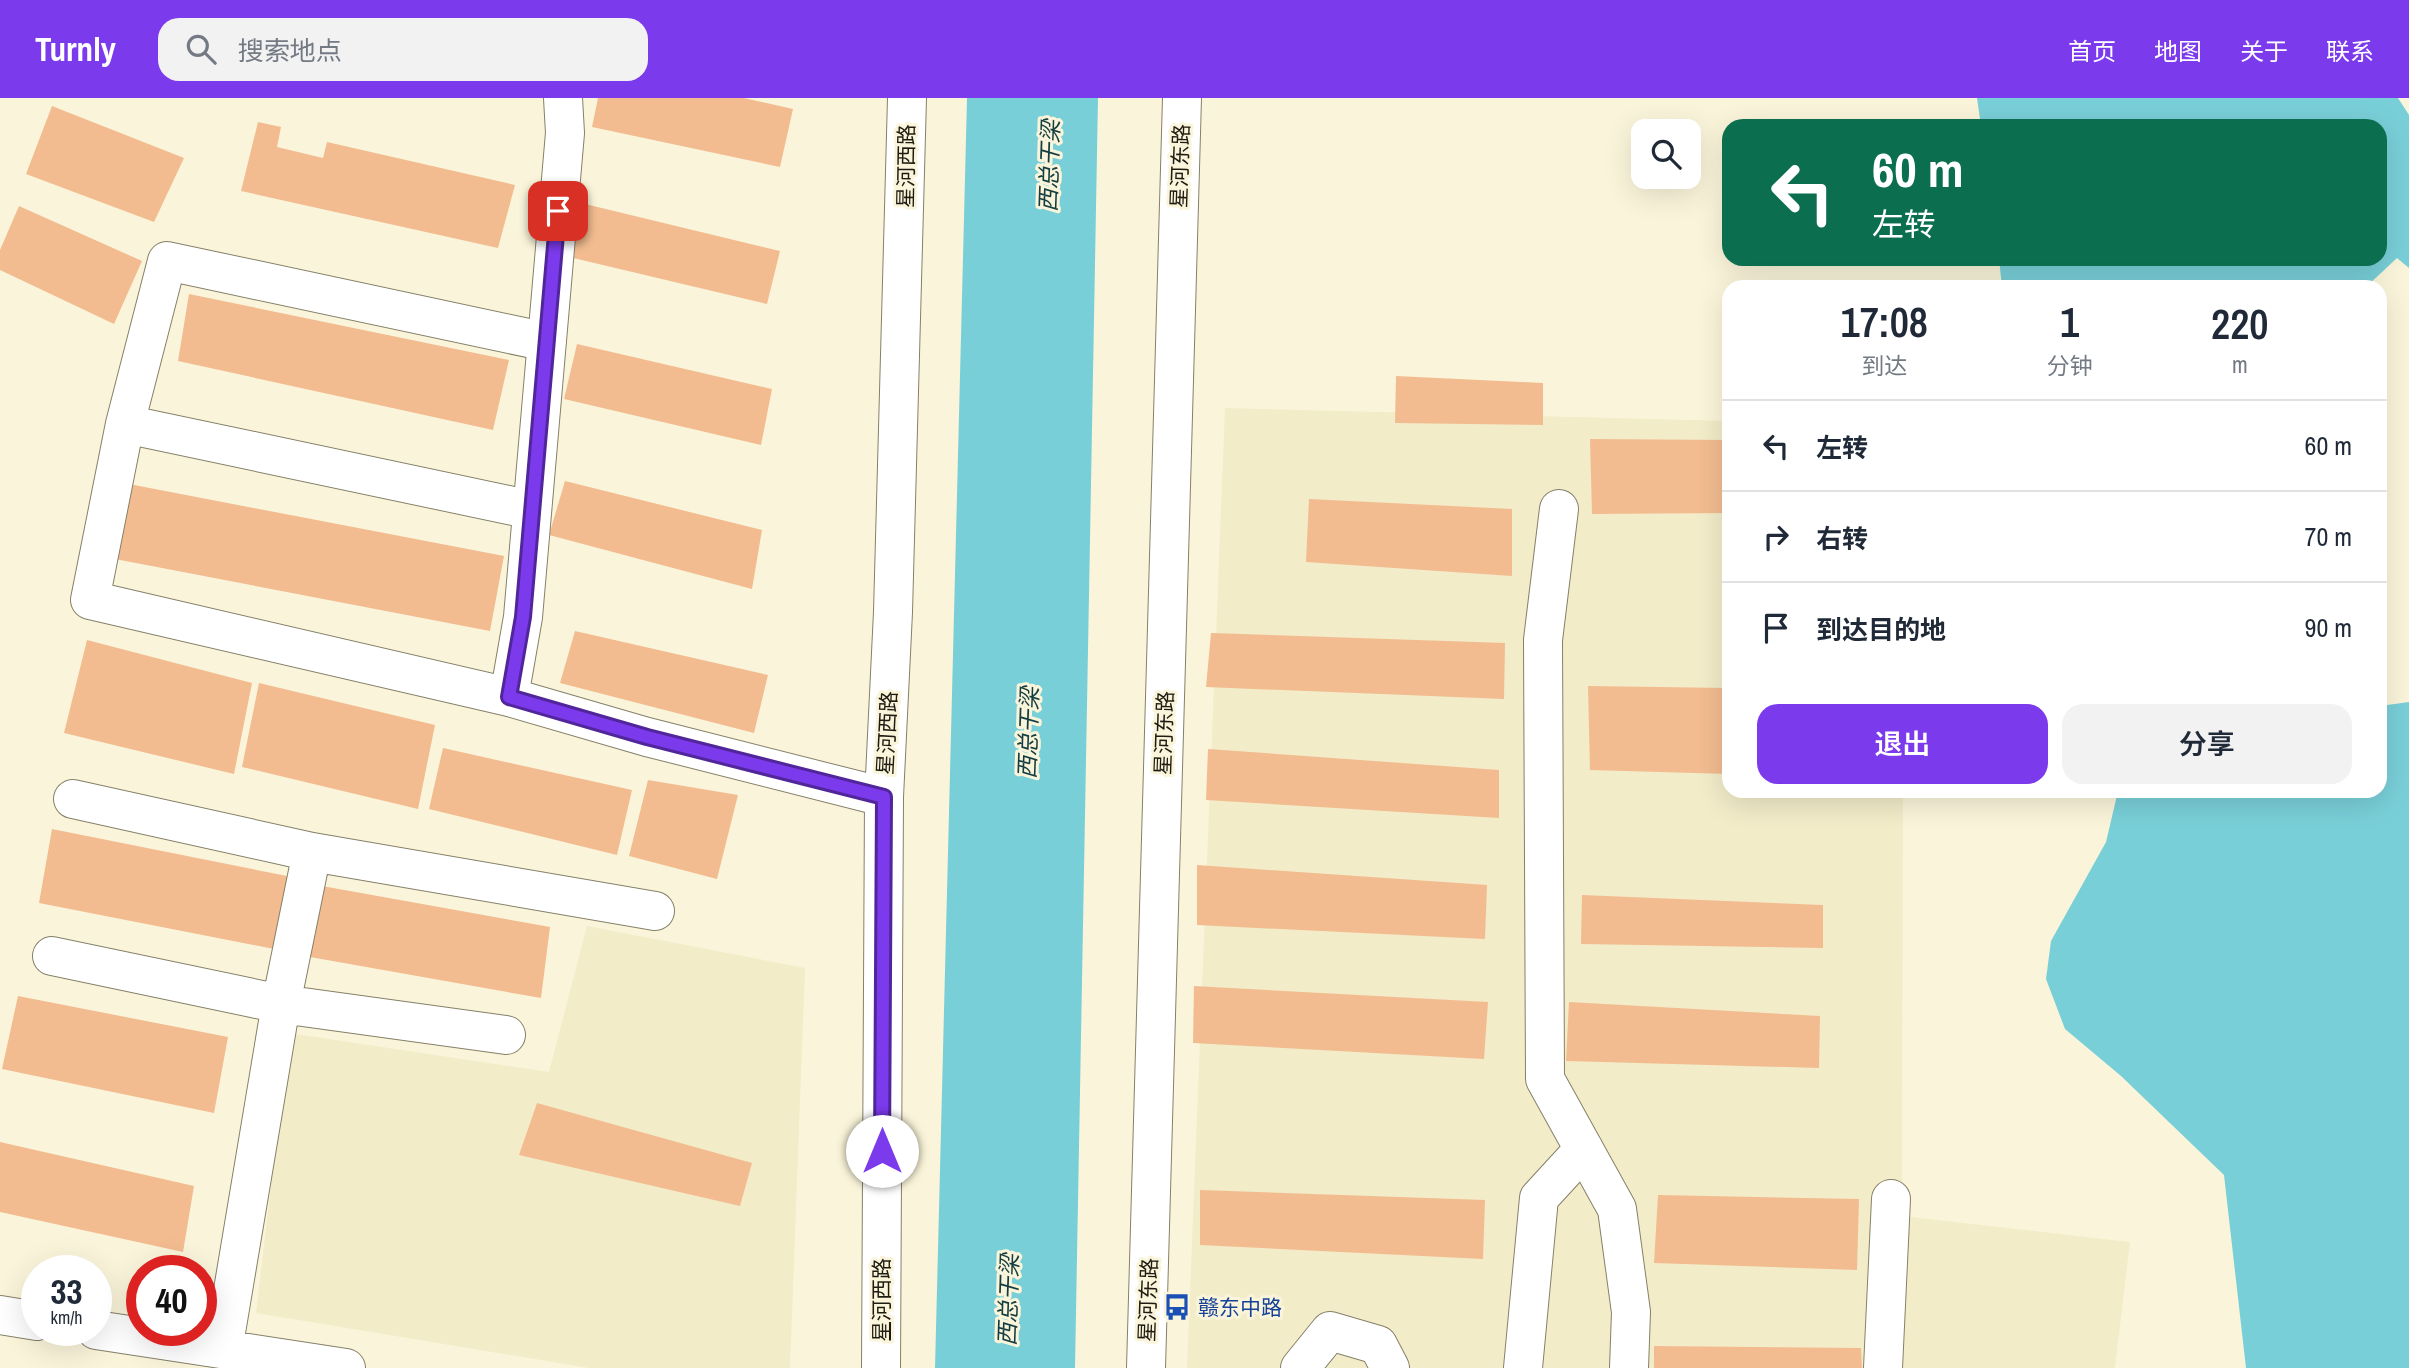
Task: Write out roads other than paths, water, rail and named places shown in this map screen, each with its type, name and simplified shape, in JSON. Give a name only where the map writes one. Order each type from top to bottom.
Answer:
[{"type":"street","points":[[509,697],[523,617],[565,133],[563,98]]},
{"type":"street","name":"星河西路","points":[[881,1368],[884,797],[893,612],[906,98]]},
{"type":"street","name":"星河东路","points":[[1146,1368],[1182,98]]},
{"type":"street","points":[[547,342],[167,261],[125,424],[90,600],[509,697],[647,737],[884,797]]},
{"type":"street","points":[[125,424],[532,510]]},
{"type":"street","points":[[1559,509],[1543,640],[1545,1079],[1617,1209],[1631,1312],[1629,1368]]},
{"type":"street","points":[[73,799],[312,852],[655,911]]},
{"type":"street","points":[[223,1349],[281,1004],[312,852]]},
{"type":"street","points":[[52,956],[281,1004],[506,1035]]},
{"type":"street","points":[[1523,1368],[1539,1198],[1584,1149]]},
{"type":"street","points":[[1883,1368],[1891,1199]]},
{"type":"street","points":[[0,1315],[21,1318]]},
{"type":"street","points":[[1300,1368],[1330,1331],[1378,1345],[1390,1368]]},
{"type":"street","points":[[112,1332],[346,1368]]},
{"type":"water","name":"西总干梁","points":[[967,98],[1098,98],[1075,1368],[935,1368]]},
{"type":"water","points":[[1977,98],[2398,98],[2409,115],[2409,268],[2397,258],[2373,280],[2001,280],[2000,266],[2387,266],[2387,119],[1980,119]]},
{"type":"water","points":[[2409,702],[2409,1368],[2246,1368],[2224,1175],[2121,1076],[2065,1029],[2046,979],[2051,941],[2106,842],[2116,798],[2387,798],[2387,705]]},
{"type":"place","name":"赣东中路","points":[[1177,1307]]}]
